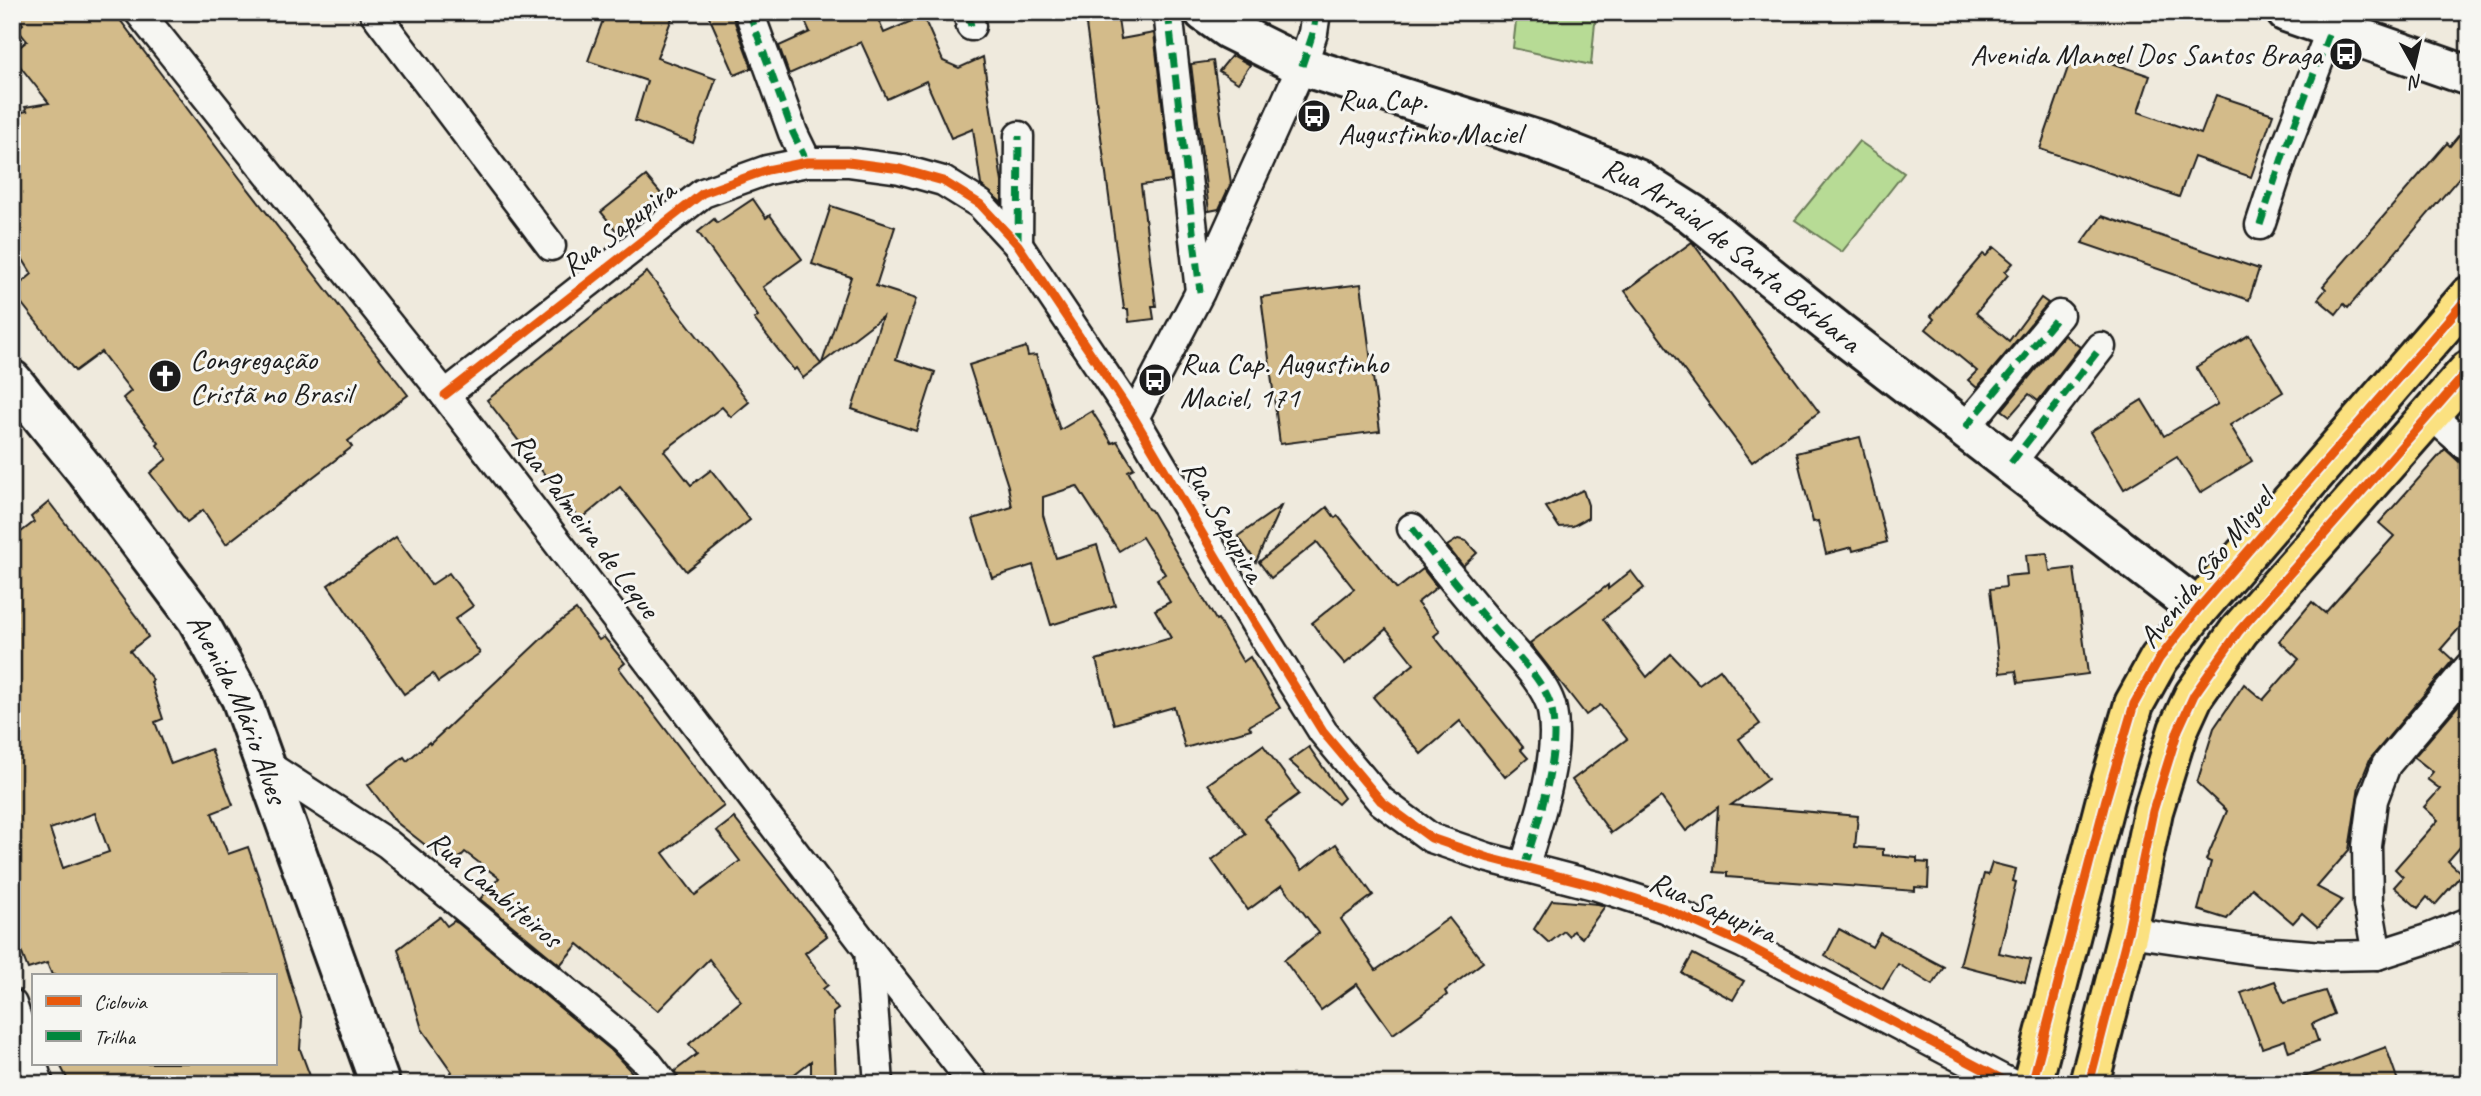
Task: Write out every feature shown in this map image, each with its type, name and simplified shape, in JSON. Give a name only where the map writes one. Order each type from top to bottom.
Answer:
[{"type":"main road","name":"Avenida São Miguel","points":[[2032,1084],[2106,799],[2134,704],[2160,659],[2197,609],[2469,296]]},
{"type":"main road","points":[[2089,1084],[2128,932],[2153,811],[2178,730],[2194,695],[2239,631],[2469,370]]},
{"type":"street","name":"Rua Palmeira de Leque","points":[[139,12],[445,395],[974,1084]]},
{"type":"street","points":[[374,12],[551,246]]},
{"type":"street","points":[[749,12],[793,133],[807,162]]},
{"type":"street","points":[[1168,12],[1200,292]]},
{"type":"street","name":"Rua Arraial de Santa Bárbara","points":[[1203,12],[1228,29],[1302,66],[1543,142],[1637,179],[1692,215],[2197,609]]},
{"type":"street","points":[[1134,418],[1200,292],[1302,66],[1313,33],[1316,12]]},
{"type":"street","points":[[2286,12],[2469,76]]},
{"type":"street","points":[[2260,225],[2285,149],[2331,29]]},
{"type":"street","points":[[1018,245],[1019,136]]},
{"type":"street","name":"Rua Sapupira","points":[[445,395],[703,193],[767,170],[807,162],[848,162],[900,169],[943,181],[980,204],[1018,245],[1134,418],[1323,732],[1381,801],[1431,838],[1489,858],[1597,886],[1664,908],[1744,944],[2011,1084]]},
{"type":"street","points":[[1965,428],[2059,315]]},
{"type":"street","points":[[2011,463],[2101,347]]},
{"type":"street","name":"Avenida Mário Alves","points":[[12,380],[82,466],[197,619],[241,698],[380,1084]]},
{"type":"street","points":[[2431,415],[2469,448]]},
{"type":"street","points":[[1412,528],[1536,677],[1552,707],[1554,737],[1550,764],[1538,823],[1524,867]]},
{"type":"street","points":[[2376,955],[2368,904],[2367,846],[2373,800],[2385,765],[2469,667]]},
{"type":"street","name":"Rua Cambiteiros","points":[[267,765],[388,844],[622,1038],[648,1062],[664,1084]]},
{"type":"street","points":[[2128,932],[2252,950],[2323,956],[2376,955],[2469,922]]},
{"type":"street","points":[[869,950],[879,1084]]},
{"type":"street","points":[[12,1004],[32,1063]]},
{"type":"street","points":[[32,1064],[39,1084]]},
{"type":"green space","points":[[1517,12],[1596,12],[1591,65],[1513,48]]},
{"type":"green space","points":[[1859,141],[1904,173],[1842,252],[1795,220]]},
{"type":"building","points":[[14,12],[114,12],[408,395],[348,441],[352,447],[226,544],[203,510],[187,522],[150,473],[167,459],[157,445],[159,443],[123,398],[131,391],[101,352],[75,371],[12,291],[32,274],[12,242],[12,114],[27,111],[25,107],[49,103],[12,56],[12,53],[27,41],[17,29],[23,24]]},
{"type":"building","points":[[606,12],[657,12],[672,18],[657,58],[716,79],[693,143],[635,121],[647,81],[588,61]]},
{"type":"building","points":[[707,12],[731,12],[752,68],[735,75]]},
{"type":"building","points":[[801,12],[875,12],[884,33],[923,16],[943,61],[959,68],[983,57],[1002,182],[1002,203],[981,185],[973,129],[951,138],[926,81],[887,99],[861,42],[789,74],[779,46],[810,32]]},
{"type":"building","points":[[1088,12],[1117,12],[1121,39],[1154,33],[1171,181],[1141,185],[1156,306],[1152,306],[1154,319],[1129,322],[1128,309],[1124,309],[1085,17],[1089,16]]},
{"type":"building","points":[[2074,50],[2150,76],[2138,112],[2201,134],[2216,95],[2273,114],[2251,177],[2194,157],[2179,197],[2040,149]]},
{"type":"building","points":[[1232,55],[1250,65],[1238,83],[1219,71]]},
{"type":"building","points":[[1213,61],[1231,183],[1219,209],[1209,211],[1191,64]]},
{"type":"building","points":[[2469,123],[2469,166],[2348,308],[2344,304],[2336,314],[2318,299],[2326,289],[2323,286],[2447,143],[2450,146]]},
{"type":"building","points":[[646,176],[662,195],[619,234],[601,212]]},
{"type":"building","points":[[753,199],[766,218],[770,215],[802,259],[763,287],[821,364],[803,378],[754,319],[758,316],[698,232],[714,219],[717,223]]},
{"type":"building","points":[[831,206],[895,227],[876,286],[916,299],[896,359],[935,372],[916,431],[852,409],[882,317],[822,363],[851,277],[812,264]]},
{"type":"building","points":[[2102,216],[2259,269],[2249,300],[2082,243]]},
{"type":"building","points":[[1692,242],[1819,412],[1752,462],[1625,291]]},
{"type":"building","points":[[1994,247],[2013,263],[2005,272],[2008,275],[1976,313],[2009,341],[2041,298],[2048,303],[1977,388],[1968,380],[1977,371],[1926,329],[1934,319],[1931,316],[1953,289],[1983,254],[1986,256]]},
{"type":"building","points":[[647,272],[749,402],[731,417],[722,407],[664,451],[691,485],[711,470],[750,520],[686,571],[620,487],[580,520],[487,400]]},
{"type":"building","points":[[1361,284],[1380,431],[1280,444],[1261,297]]},
{"type":"building","points":[[2064,335],[2080,347],[2038,401],[2029,394],[2010,416],[2002,410]]},
{"type":"building","points":[[2249,335],[2283,392],[2230,425],[2252,461],[2200,493],[2177,457],[2124,489],[2090,432],[2142,400],[2164,436],[2218,404],[2196,367]]},
{"type":"building","points":[[1026,347],[1028,356],[1036,355],[1060,430],[1092,411],[1112,443],[1117,441],[1134,468],[1128,471],[1148,509],[1216,620],[1218,619],[1243,662],[1250,657],[1280,708],[1249,726],[1251,729],[1185,748],[1174,707],[1114,724],[1096,660],[1171,638],[1155,610],[1170,602],[1157,579],[1165,574],[1142,537],[1119,551],[1077,486],[1043,497],[1043,515],[1056,558],[1097,545],[1115,605],[1051,625],[1033,565],[992,578],[973,519],[1012,507],[1008,486],[969,365]]},
{"type":"building","points":[[1860,437],[1887,542],[1853,551],[1852,547],[1826,554],[1818,521],[1813,522],[1796,453]]},
{"type":"building","points":[[2445,449],[2469,471],[2469,617],[2441,649],[2453,660],[2370,759],[2359,786],[2349,850],[2317,887],[2342,900],[2318,927],[2302,913],[2293,923],[2252,888],[2227,919],[2198,910],[2211,862],[2206,860],[2227,811],[2197,783],[2214,728],[2244,684],[2263,700],[2299,659],[2279,641],[2312,602],[2325,613],[2394,536],[2379,523]]},
{"type":"building","points":[[1583,490],[1588,505],[1588,518],[1573,526],[1559,527],[1546,507]]},
{"type":"building","points":[[49,502],[141,623],[148,637],[130,651],[153,680],[151,682],[163,719],[155,722],[171,764],[211,749],[233,805],[212,813],[228,854],[248,847],[302,1019],[300,1049],[313,1084],[70,1084],[60,1064],[276,1064],[276,974],[52,974],[47,963],[28,969],[12,928],[12,539],[34,522],[31,517]],"holes":[[[95,813],[109,852],[63,868],[50,829]]]},
{"type":"building","points":[[1281,506],[1265,541],[1256,562],[1238,536]]},
{"type":"building","points":[[1327,507],[1335,518],[1338,516],[1397,589],[1423,569],[1437,587],[1417,603],[1440,631],[1434,636],[1523,747],[1520,749],[1528,758],[1505,777],[1460,721],[1421,754],[1373,697],[1414,664],[1386,629],[1345,664],[1325,641],[1312,623],[1354,589],[1317,542],[1271,578],[1259,562]]},
{"type":"building","points":[[396,537],[431,585],[449,573],[473,606],[455,619],[480,653],[438,682],[433,674],[404,694],[328,585]]},
{"type":"building","points":[[1458,539],[1466,541],[1477,553],[1463,566],[1447,546]]},
{"type":"building","points":[[2047,553],[2050,571],[2074,568],[2088,674],[2018,683],[2016,671],[2000,673],[1990,589],[2006,587],[2005,576],[2028,574],[2026,555]]},
{"type":"building","points":[[1631,571],[1644,588],[1603,619],[1647,677],[1671,654],[1699,684],[1720,669],[1760,724],[1739,739],[1768,779],[1731,805],[1858,816],[1855,847],[1883,849],[1883,855],[1917,858],[1917,862],[1929,863],[1928,888],[1915,887],[1915,891],[1727,877],[1727,873],[1714,872],[1718,807],[1686,831],[1661,797],[1611,833],[1572,780],[1627,739],[1600,705],[1586,715],[1530,643]]},
{"type":"building","points":[[576,610],[599,640],[604,637],[625,663],[619,668],[724,806],[663,853],[695,895],[740,861],[717,831],[734,818],[827,936],[805,953],[828,985],[823,989],[838,1009],[833,1013],[836,1081],[811,1083],[811,1061],[782,1084],[680,1084],[675,1071],[697,1054],[689,1044],[741,1001],[709,959],[658,1011],[578,944],[560,965],[480,899],[499,878],[465,852],[452,866],[396,822],[368,785],[404,757],[407,761],[429,742],[430,744],[558,623]]},
{"type":"building","points":[[2463,700],[2469,705],[2469,837],[2448,861],[2462,874],[2435,905],[2427,897],[2418,908],[2394,887],[2403,877],[2395,869],[2438,820],[2424,807],[2440,789],[2427,779],[2433,772],[2414,757]]},
{"type":"building","points":[[1263,745],[1299,794],[1265,819],[1302,870],[1336,844],[1373,895],[1341,919],[1376,970],[1449,918],[1483,962],[1445,991],[1447,995],[1393,1034],[1357,984],[1321,1010],[1284,960],[1319,933],[1282,885],[1248,910],[1212,860],[1246,834],[1208,784]]},
{"type":"building","points":[[1309,747],[1344,798],[1338,804],[1289,761]]},
{"type":"building","points":[[1992,863],[2016,869],[2013,881],[2016,882],[1999,953],[2031,960],[2025,982],[1960,965],[1984,874],[1988,875]]},
{"type":"building","points":[[1552,900],[1605,906],[1582,938],[1573,931],[1569,936],[1564,931],[1549,943],[1534,929]]},
{"type":"building","points":[[440,917],[447,926],[454,921],[458,923],[611,1050],[643,1084],[441,1084],[452,1072],[422,1029],[398,949]]},
{"type":"building","points":[[1839,929],[1872,947],[1880,933],[1944,967],[1933,985],[1898,964],[1883,989],[1825,956]]},
{"type":"building","points":[[1693,954],[1744,981],[1733,1000],[1682,973]]},
{"type":"building","points":[[2275,981],[2284,1003],[2325,991],[2334,1014],[2312,1024],[2318,1041],[2289,1052],[2285,1040],[2262,1048],[2241,993]]},
{"type":"building","points":[[2386,1047],[2399,1084],[2293,1084],[2293,1081]]},
{"type":"marked path","points":[[749,12],[793,133],[807,162]]},
{"type":"marked path","points":[[968,12],[971,26]]},
{"type":"marked path","points":[[1168,12],[1200,292]]},
{"type":"marked path","points":[[1302,66],[1313,33],[1316,12]]},
{"type":"marked path","points":[[2260,225],[2285,149],[2331,29]]},
{"type":"marked path","points":[[1018,245],[1019,136]]},
{"type":"marked path","points":[[1965,428],[2059,315]]},
{"type":"marked path","points":[[2011,463],[2101,347]]},
{"type":"marked path","points":[[1412,528],[1526,665],[1549,699],[1554,728],[1551,768],[1524,867]]},
{"type":"cycle path","points":[[445,395],[703,193],[767,170],[807,162],[848,162],[900,169],[943,181],[980,204],[1018,245],[1134,418],[1323,732],[1381,801],[1431,838],[1489,858],[1597,886],[1664,908],[1744,944],[2011,1084]]},
{"type":"cycle path","points":[[2032,1084],[2106,799],[2134,704],[2159,659],[2198,609],[2469,296]]},
{"type":"cycle path","points":[[2089,1084],[2128,932],[2153,811],[2178,730],[2194,695],[2239,631],[2469,370]]},
{"type":"place","name":"Avenida Manoel Dos Santos Braga","points":[[2346,54]]},
{"type":"place","name":"Rua Cap. Augustinho Maciel","points":[[1314,116]]},
{"type":"place","name":"Congregação Cristã no Brasil","points":[[165,376]]},
{"type":"place","name":"Rua Cap. Augustinho Maciel, 171","points":[[1155,380]]}]
